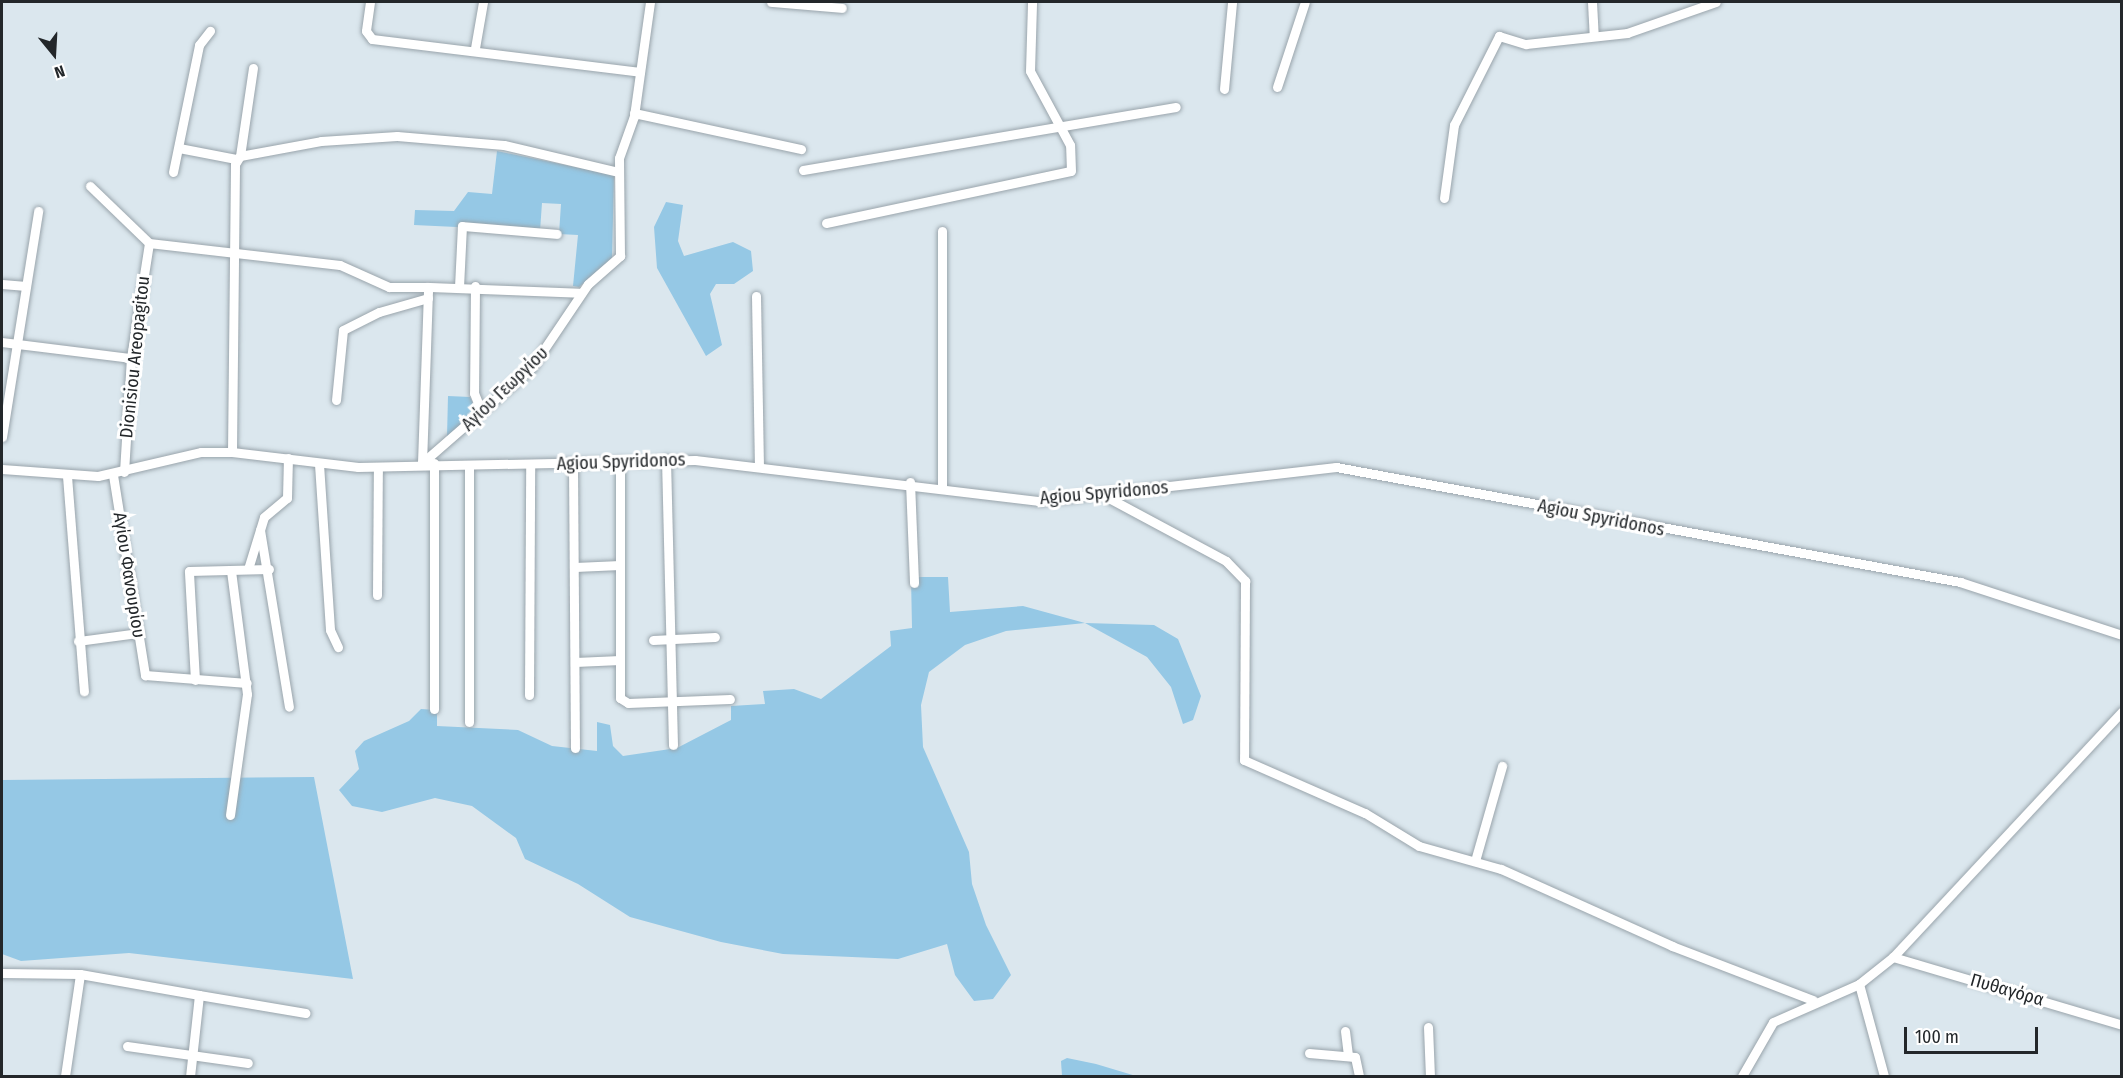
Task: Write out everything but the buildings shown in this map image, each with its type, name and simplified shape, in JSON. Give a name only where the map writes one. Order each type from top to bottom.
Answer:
[{"type":"street","points":[[370,2],[367,36],[475,48],[639,72]]},
{"type":"street","points":[[475,48],[483,2]]},
{"type":"street","name":"Αγίου Γεωργίου","points":[[422,463],[445,448],[549,348],[581,293],[620,256],[618,172],[634,113],[650,2]]},
{"type":"street","points":[[771,2],[842,8]]},
{"type":"street","points":[[826,223],[1065,174],[1072,162],[1062,129],[1030,71],[1032,2]]},
{"type":"street","points":[[1224,89],[1232,2]]},
{"type":"street","points":[[1277,87],[1305,2]]},
{"type":"street","points":[[1592,2],[1594,36]]},
{"type":"street","points":[[1444,198],[1454,125],[1499,36],[1526,44],[1649,29],[1693,7],[1716,2]]},
{"type":"street","points":[[173,172],[200,45],[210,31]]},
{"type":"street","points":[[232,452],[238,158],[253,68]]},
{"type":"street","points":[[803,171],[1062,129],[1176,107]]},
{"type":"street","points":[[634,113],[801,149]]},
{"type":"street","points":[[179,148],[238,158],[321,141],[397,136],[504,145],[618,172]]},
{"type":"street","points":[[90,186],[149,243],[235,257],[340,265],[389,287],[475,286],[581,293]]},
{"type":"street","points":[[2,437],[14,343],[38,211]]},
{"type":"street","points":[[459,287],[462,226],[557,234]]},
{"type":"street","points":[[942,231],[942,487]]},
{"type":"street","name":"Dionisiou Areopagitou","points":[[124,472],[131,358],[149,243]]},
{"type":"street","points":[[2,284],[26,286]]},
{"type":"street","points":[[475,286],[474,393],[482,410]]},
{"type":"street","points":[[422,463],[428,287]]},
{"type":"street","points":[[756,296],[759,466]]},
{"type":"street","points":[[336,400],[343,330],[379,312],[428,298]]},
{"type":"street","points":[[2,342],[131,358]]},
{"type":"street","points":[[445,448],[445,464]]},
{"type":"street","name":"Agiou Spyridonos","points":[[2,469],[67,476],[113,475],[193,454],[232,452],[319,464],[378,467],[422,463],[530,465],[666,459],[910,482],[1038,501],[1105,496],[1336,467],[1960,582],[2121,635]]},
{"type":"street","points":[[248,569],[264,517],[287,498],[288,458]]},
{"type":"street","points":[[666,459],[673,745]]},
{"type":"street","points":[[620,461],[622,701],[730,699]]},
{"type":"street","points":[[434,463],[434,709]]},
{"type":"street","points":[[319,464],[330,630],[338,647]]},
{"type":"street","points":[[573,464],[574,748]]},
{"type":"street","points":[[469,465],[469,722]]},
{"type":"street","points":[[529,695],[530,465]]},
{"type":"street","points":[[377,595],[378,467]]},
{"type":"street","name":"Αγίου Φανουρίου","points":[[113,475],[146,675],[195,680]]},
{"type":"street","points":[[67,476],[78,641],[84,691]]},
{"type":"street","points":[[910,482],[914,583]]},
{"type":"street","points":[[1105,496],[1219,556],[1245,581],[1244,760],[1365,813],[1419,846],[1475,861],[1814,1000]]},
{"type":"street","points":[[260,530],[269,569],[289,707]]},
{"type":"street","points":[[575,567],[620,565]]},
{"type":"street","points":[[247,683],[195,680],[189,572],[269,569]]},
{"type":"street","points":[[230,815],[247,683],[231,570]]},
{"type":"street","points":[[78,641],[138,633]]},
{"type":"street","points":[[653,640],[715,637]]},
{"type":"street","points":[[575,662],[620,660]]},
{"type":"street","points":[[1742,1077],[1773,1022],[1814,1000],[1859,984],[1893,957],[2121,711]]},
{"type":"street","points":[[1475,861],[1502,766]]},
{"type":"street","name":"Πυθαγόρα","points":[[1893,957],[2121,1024]]},
{"type":"street","points":[[2,972],[80,974],[305,1013]]},
{"type":"street","points":[[65,1077],[80,974]]},
{"type":"street","points":[[1859,984],[1884,1077]]},
{"type":"street","points":[[190,1077],[200,995]]},
{"type":"street","points":[[1428,1027],[1430,1077]]},
{"type":"street","points":[[1345,1031],[1348,1056]]},
{"type":"street","points":[[127,1046],[248,1063]]},
{"type":"street","points":[[1309,1053],[1348,1056],[1358,1061],[1359,1077]]},
{"type":"shaded area","points":[[497,151],[614,175],[612,258],[579,287],[573,286],[578,235],[559,234],[561,204],[542,203],[540,231],[414,225],[415,210],[454,211],[468,192],[492,194]]},
{"type":"shaded area","points":[[666,202],[683,205],[678,241],[684,256],[733,242],[751,251],[753,271],[734,284],[716,284],[710,294],[722,345],[706,356],[657,268],[654,227]]},
{"type":"shaded area","points":[[448,396],[470,397],[476,410],[447,437]]},
{"type":"shaded area","points":[[911,577],[948,577],[950,612],[1023,606],[1085,623],[1006,631],[965,645],[929,672],[921,705],[923,747],[969,852],[972,884],[986,925],[1011,975],[993,999],[974,1001],[955,975],[947,944],[898,959],[783,954],[721,942],[630,917],[578,884],[525,859],[516,838],[472,806],[435,798],[382,812],[352,806],[339,790],[359,769],[355,751],[364,741],[409,721],[421,709],[437,710],[437,726],[518,730],[552,746],[597,751],[597,722],[610,725],[613,746],[623,756],[677,748],[731,720],[731,706],[765,704],[763,691],[794,689],[821,699],[891,646],[890,631],[912,628]]},
{"type":"shaded area","points":[[1085,623],[1154,625],[1178,639],[1201,696],[1193,720],[1183,724],[1171,687],[1147,657]]},
{"type":"shaded area","points":[[314,777],[353,979],[129,953],[21,961],[2,954],[2,780]]},
{"type":"shaded area","points":[[1067,1058],[1136,1076],[1062,1076],[1061,1061]]}]
